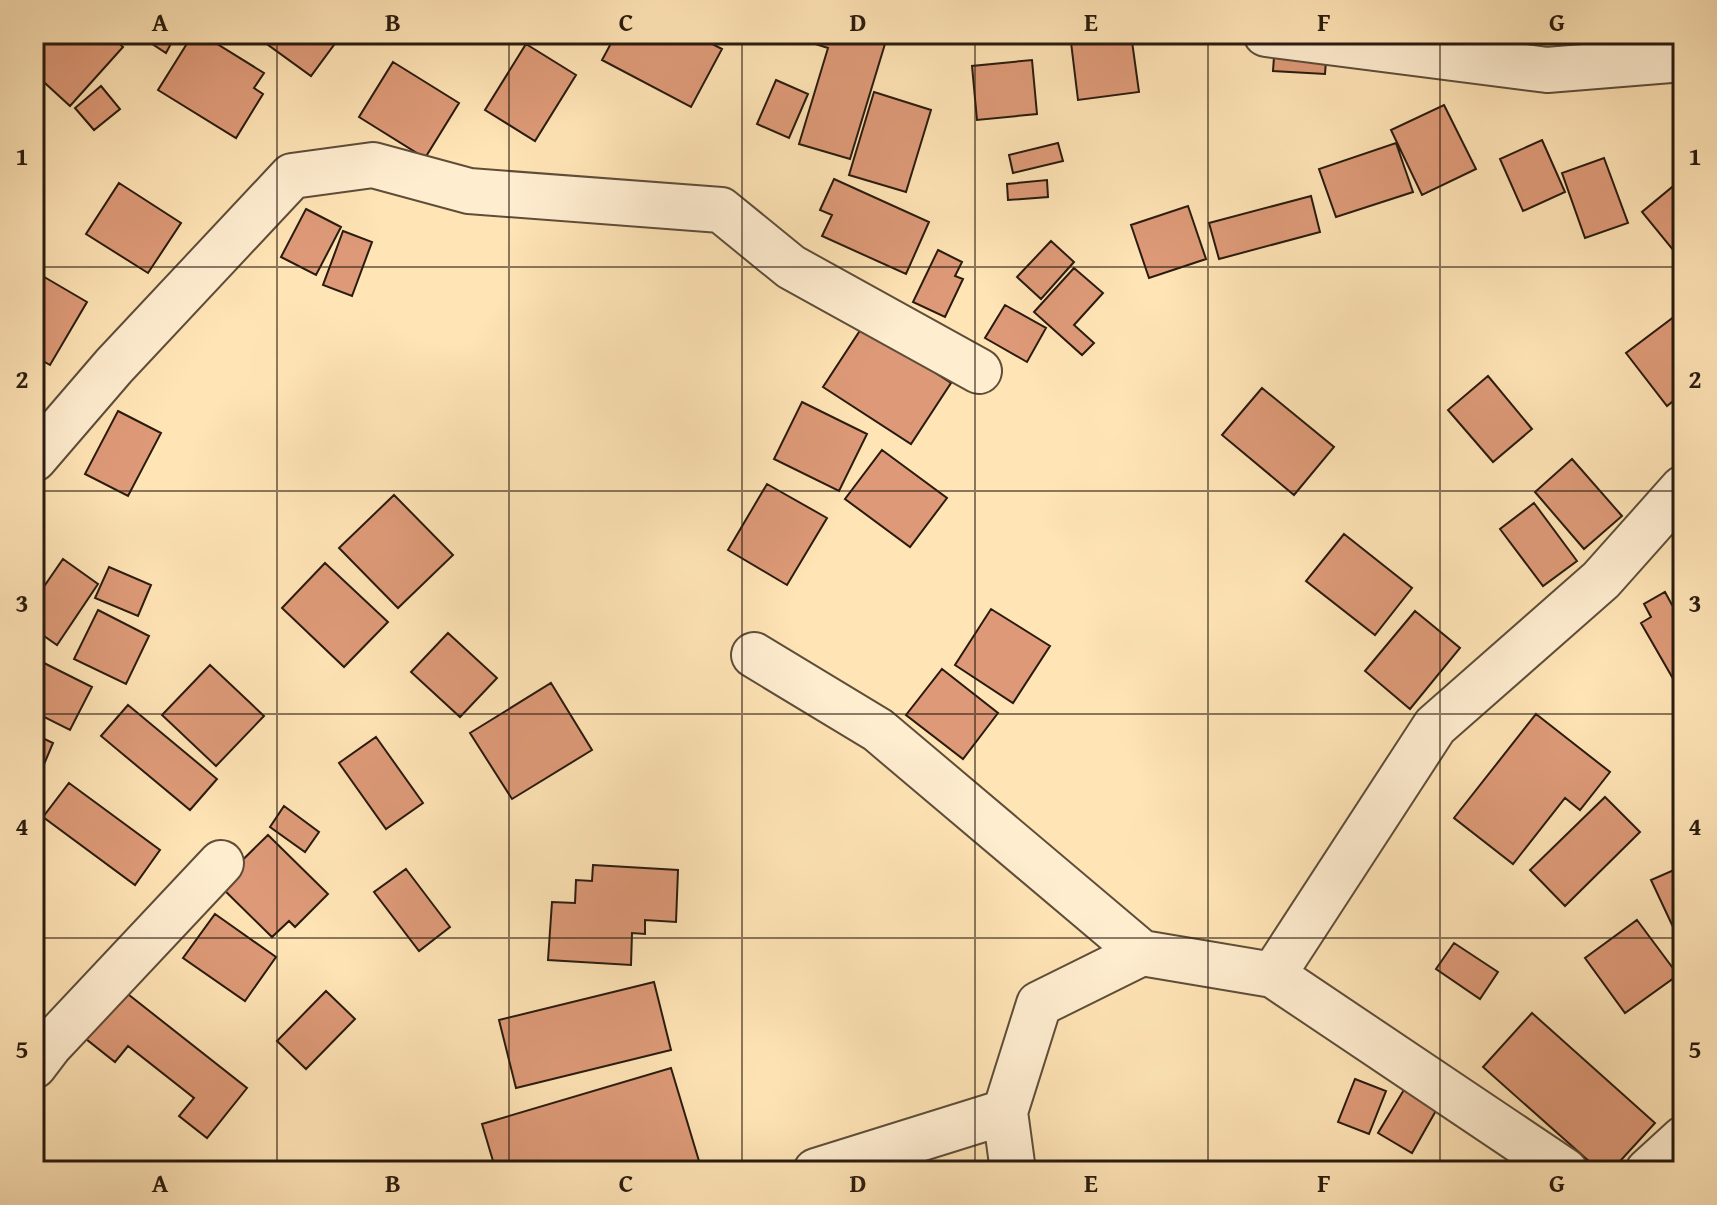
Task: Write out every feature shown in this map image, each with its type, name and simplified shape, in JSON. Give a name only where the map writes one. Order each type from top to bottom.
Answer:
[{"type":"street","points":[[1266,34],[1547,70],[1683,59]]},
{"type":"street","points":[[34,459],[114,366],[292,176],[373,165],[469,191],[721,210],[791,267],[979,371]]},
{"type":"street","points":[[1273,975],[1435,726],[1601,580],[1683,488]]},
{"type":"street","points":[[754,655],[878,730],[1142,953],[1273,975],[1565,1171]]},
{"type":"street","points":[[34,1066],[50,1045],[221,863]]},
{"type":"street","points":[[1013,1171],[1005,1112],[1039,1004],[1142,953]]},
{"type":"street","points":[[816,1171],[1005,1112]]},
{"type":"street","points":[[1648,1171],[1683,1139]]},
{"type":"building","points":[[34,34],[49,34],[34,49]]},
{"type":"building","points":[[52,34],[109,34],[123,47],[70,106],[34,73],[34,54]]},
{"type":"building","points":[[137,34],[167,34],[174,38],[166,53]]},
{"type":"building","points":[[193,34],[201,34],[264,73],[254,88],[263,94],[236,138],[158,90]]},
{"type":"building","points":[[253,34],[342,34],[311,76]]},
{"type":"building","points":[[616,34],[693,34],[722,49],[691,107],[602,60]]},
{"type":"building","points":[[808,34],[888,34],[850,159],[799,144],[828,48],[806,41]]},
{"type":"building","points":[[1070,34],[1131,34],[1139,92],[1078,100]]},
{"type":"building","points":[[1560,34],[1602,34],[1565,48]]},
{"type":"building","points":[[1275,43],[1327,47],[1325,74],[1273,71]]},
{"type":"building","points":[[526,44],[576,75],[535,141],[485,110]]},
{"type":"building","points":[[1032,60],[1037,114],[977,120],[972,66]]},
{"type":"building","points":[[393,62],[459,103],[425,158],[359,117]]},
{"type":"building","points":[[776,80],[808,94],[789,138],[757,124]]},
{"type":"building","points":[[101,86],[120,109],[94,130],[75,108]]},
{"type":"building","points":[[874,92],[931,110],[906,192],[849,175]]},
{"type":"building","points":[[1444,105],[1476,169],[1422,195],[1391,130]]},
{"type":"building","points":[[1542,140],[1565,192],[1523,211],[1500,159]]},
{"type":"building","points":[[1058,143],[1063,161],[1013,173],[1009,155]]},
{"type":"building","points":[[1396,143],[1413,192],[1336,217],[1319,169]]},
{"type":"building","points":[[1604,158],[1628,223],[1585,238],[1562,173]]},
{"type":"building","points":[[1683,178],[1683,262],[1642,212]]},
{"type":"building","points":[[834,179],[929,222],[906,274],[822,236],[832,215],[820,210]]},
{"type":"building","points":[[1047,180],[1048,197],[1008,200],[1007,184]]},
{"type":"building","points":[[119,183],[181,223],[148,273],[86,234]]},
{"type":"building","points":[[1311,196],[1320,232],[1219,259],[1209,223]]},
{"type":"building","points":[[1188,206],[1206,259],[1149,278],[1131,225]]},
{"type":"building","points":[[306,209],[341,227],[316,275],[281,257]]},
{"type":"building","points":[[343,231],[372,242],[352,296],[323,285]]},
{"type":"building","points":[[1051,241],[1074,262],[1041,299],[1017,277]]},
{"type":"building","points":[[938,250],[962,262],[955,276],[963,279],[945,317],[913,302]]},
{"type":"building","points":[[1074,268],[1103,293],[1074,325],[1094,343],[1082,355],[1034,312]]},
{"type":"building","points":[[34,271],[87,302],[50,365],[34,356]]},
{"type":"building","points":[[1005,305],[1046,328],[1027,362],[985,338]]},
{"type":"building","points":[[1683,310],[1683,393],[1667,406],[1626,353]]},
{"type":"building","points":[[863,326],[951,383],[911,444],[823,387]]},
{"type":"building","points":[[1488,376],[1532,429],[1493,462],[1448,410]]},
{"type":"building","points":[[1262,388],[1334,447],[1294,495],[1222,435]]},
{"type":"building","points":[[802,402],[867,434],[839,491],[774,459]]},
{"type":"building","points":[[118,411],[161,433],[128,496],[85,474]]},
{"type":"building","points":[[882,450],[947,498],[910,547],[845,499]]},
{"type":"building","points":[[1572,459],[1622,516],[1584,549],[1535,492]]},
{"type":"building","points":[[767,484],[827,518],[787,585],[728,550]]},
{"type":"building","points":[[394,495],[453,555],[398,608],[339,548]]},
{"type":"building","points":[[1534,503],[1577,561],[1543,586],[1500,529]]},
{"type":"building","points":[[1344,534],[1412,588],[1375,635],[1306,581]]},
{"type":"building","points":[[63,559],[98,584],[57,645],[34,629],[34,601]]},
{"type":"building","points":[[325,563],[388,622],[344,667],[282,608]]},
{"type":"building","points":[[109,567],[151,585],[138,616],[95,598]]},
{"type":"building","points":[[1665,592],[1672,605],[1683,599],[1683,696],[1641,623],[1651,617],[1644,604]]},
{"type":"building","points":[[991,609],[1050,646],[1013,703],[955,665]]},
{"type":"building","points":[[98,610],[149,636],[126,684],[74,659]]},
{"type":"building","points":[[1415,611],[1460,648],[1410,709],[1365,671]]},
{"type":"building","points":[[448,633],[497,678],[460,717],[411,672]]},
{"type":"building","points":[[34,658],[92,687],[70,730],[34,712]]},
{"type":"building","points":[[210,665],[264,716],[216,766],[162,715]]},
{"type":"building","points":[[942,669],[998,713],[963,759],[906,715]]},
{"type":"building","points":[[551,683],[592,750],[512,799],[470,733]]},
{"type":"building","points":[[128,705],[217,779],[190,810],[101,736]]},
{"type":"building","points":[[1536,714],[1610,772],[1580,810],[1565,798],[1513,864],[1454,818]]},
{"type":"building","points":[[34,734],[53,743],[34,788]]},
{"type":"building","points":[[376,737],[423,803],[386,829],[339,763]]},
{"type":"building","points":[[69,783],[160,850],[135,885],[43,817]]},
{"type":"building","points":[[1605,797],[1640,832],[1565,906],[1530,870]]},
{"type":"building","points":[[284,806],[319,832],[305,852],[270,827]]},
{"type":"building","points":[[268,835],[328,894],[295,927],[289,921],[272,937],[218,884]]},
{"type":"building","points":[[593,865],[678,870],[676,922],[645,920],[645,934],[632,933],[631,965],[548,960],[552,902],[575,903],[576,880],[592,881]]},
{"type":"building","points":[[1683,866],[1683,942],[1681,944],[1651,880]]},
{"type":"building","points":[[406,869],[450,927],[419,951],[374,892]]},
{"type":"building","points":[[215,914],[276,957],[245,1001],[183,958]]},
{"type":"building","points":[[1637,920],[1678,975],[1625,1013],[1585,958]]},
{"type":"building","points":[[1454,943],[1498,972],[1480,999],[1436,969]]},
{"type":"building","points":[[654,982],[671,1050],[516,1088],[499,1020]]},
{"type":"building","points":[[124,991],[247,1088],[207,1138],[179,1116],[194,1098],[128,1046],[115,1062],[86,1039]]},
{"type":"building","points":[[326,991],[355,1019],[306,1069],[277,1041]]},
{"type":"building","points":[[1532,1013],[1655,1123],[1611,1171],[1600,1171],[1483,1067]]},
{"type":"building","points":[[671,1068],[702,1171],[496,1171],[482,1124]]},
{"type":"building","points":[[1355,1079],[1386,1091],[1369,1134],[1338,1122]]},
{"type":"building","points":[[1405,1088],[1438,1107],[1412,1153],[1378,1133]]},
{"type":"building","points":[[190,1161],[271,1171],[189,1171]]}]
